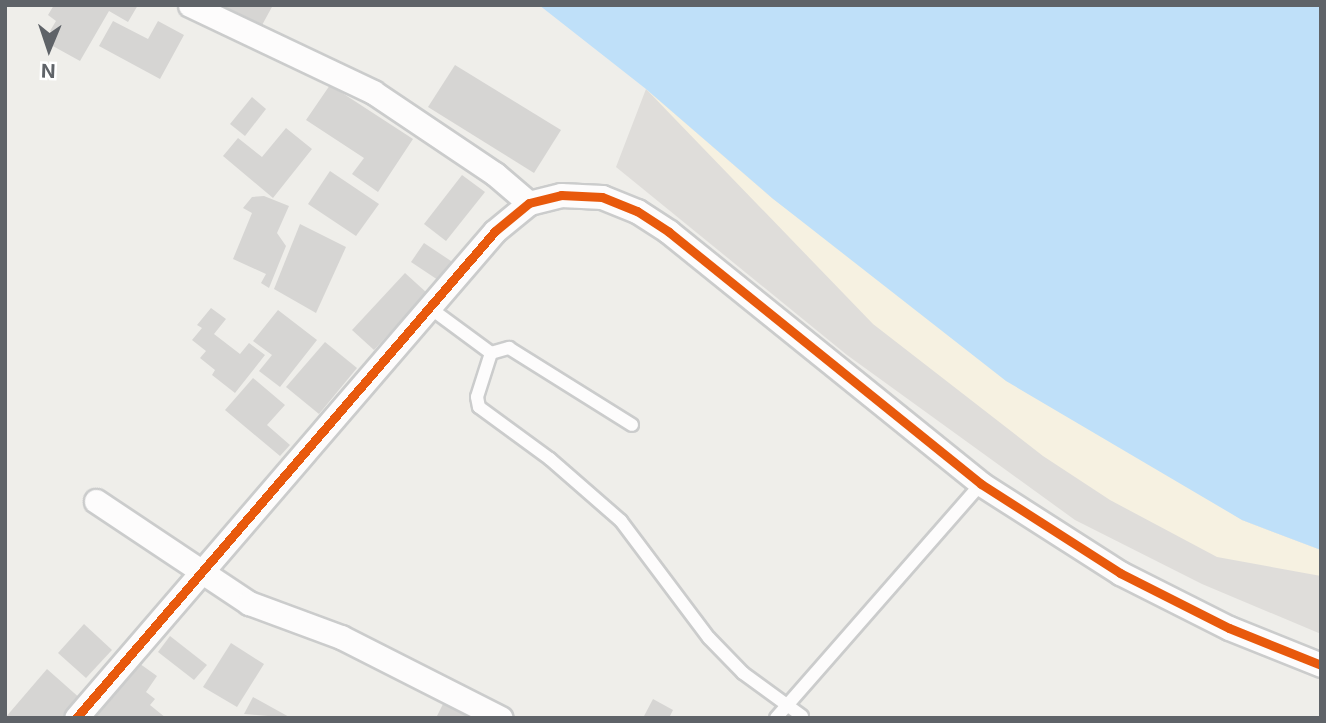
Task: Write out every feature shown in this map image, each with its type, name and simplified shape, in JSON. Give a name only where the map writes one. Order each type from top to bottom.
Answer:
[{"type":"street","points":[[190,5],[373,92],[495,174],[529,204]]},
{"type":"street","points":[[76,718],[495,231],[529,204],[561,195],[602,197],[638,211],[981,484],[1120,573],[1229,628],[1321,665]]},
{"type":"street","points":[[96,501],[200,574],[249,603],[341,637],[501,718]]},
{"type":"lane","points":[[430,308],[491,352],[509,348],[632,425]]},
{"type":"lane","points":[[491,352],[477,397],[480,407],[550,458],[621,522],[709,638],[784,706],[802,716]]},
{"type":"lane","points":[[776,718],[981,484]]},
{"type":"shaded area","points":[[646,89],[772,198],[1242,520],[1321,550],[1321,634],[1202,584],[1075,520],[847,355],[616,167]]},
{"type":"sand","points":[[646,89],[772,198],[840,249],[1242,520],[1321,550],[1321,576],[1217,557],[1110,500],[1043,456],[873,324]]},
{"type":"water","points":[[539,5],[1321,5],[1321,550],[1242,520],[1006,381],[772,198],[646,89]]},
{"type":"building","points":[[54,5],[138,5],[128,22],[109,11],[80,61],[51,45],[57,35],[50,31],[56,21],[48,15]]},
{"type":"building","points":[[220,5],[273,5],[261,27]]},
{"type":"building","points":[[113,21],[148,39],[158,21],[184,35],[160,79],[99,46]]},
{"type":"building","points":[[455,65],[561,130],[534,173],[428,107]]},
{"type":"building","points":[[330,85],[413,139],[378,192],[352,174],[364,158],[306,120]]},
{"type":"building","points":[[252,97],[266,109],[245,136],[230,124]]},
{"type":"building","points":[[286,128],[312,149],[273,198],[223,156],[238,138],[262,157]]},
{"type":"building","points":[[330,171],[379,204],[356,236],[308,204]]},
{"type":"building","points":[[462,175],[485,192],[446,241],[424,224]]},
{"type":"building","points":[[264,196],[289,206],[277,233],[286,246],[269,288],[261,283],[266,274],[233,259],[252,213],[243,208],[252,197]]},
{"type":"building","points":[[300,224],[346,247],[316,313],[274,289]]},
{"type":"building","points":[[424,243],[454,263],[441,282],[411,262]]},
{"type":"building","points":[[405,273],[427,293],[374,350],[352,330]]},
{"type":"building","points":[[211,308],[226,319],[214,334],[240,354],[249,343],[265,355],[235,393],[212,375],[215,370],[200,358],[206,351],[192,340],[202,328],[197,325]]},
{"type":"building","points":[[278,310],[317,340],[280,387],[259,371],[272,355],[253,341]]},
{"type":"building","points":[[325,342],[357,368],[319,414],[286,387]]},
{"type":"building","points":[[253,378],[285,405],[267,425],[290,445],[280,456],[225,410]]},
{"type":"building","points":[[84,624],[112,650],[86,678],[58,653]]},
{"type":"building","points":[[170,636],[207,665],[194,680],[158,652]]},
{"type":"building","points":[[231,643],[264,664],[237,707],[203,687]]},
{"type":"building","points":[[136,661],[157,676],[146,692],[155,699],[150,705],[166,718],[94,718]]},
{"type":"building","points":[[47,669],[82,700],[66,718],[5,718]]},
{"type":"building","points":[[253,697],[291,718],[244,714]]},
{"type":"building","points":[[653,699],[673,710],[669,718],[643,718]]},
{"type":"building","points":[[443,704],[474,718],[436,718]]},
{"type":"cycle path","points":[[76,718],[495,231],[529,203],[561,195],[602,197],[637,211],[669,232],[981,484],[1120,573],[1229,628],[1321,665]]}]
